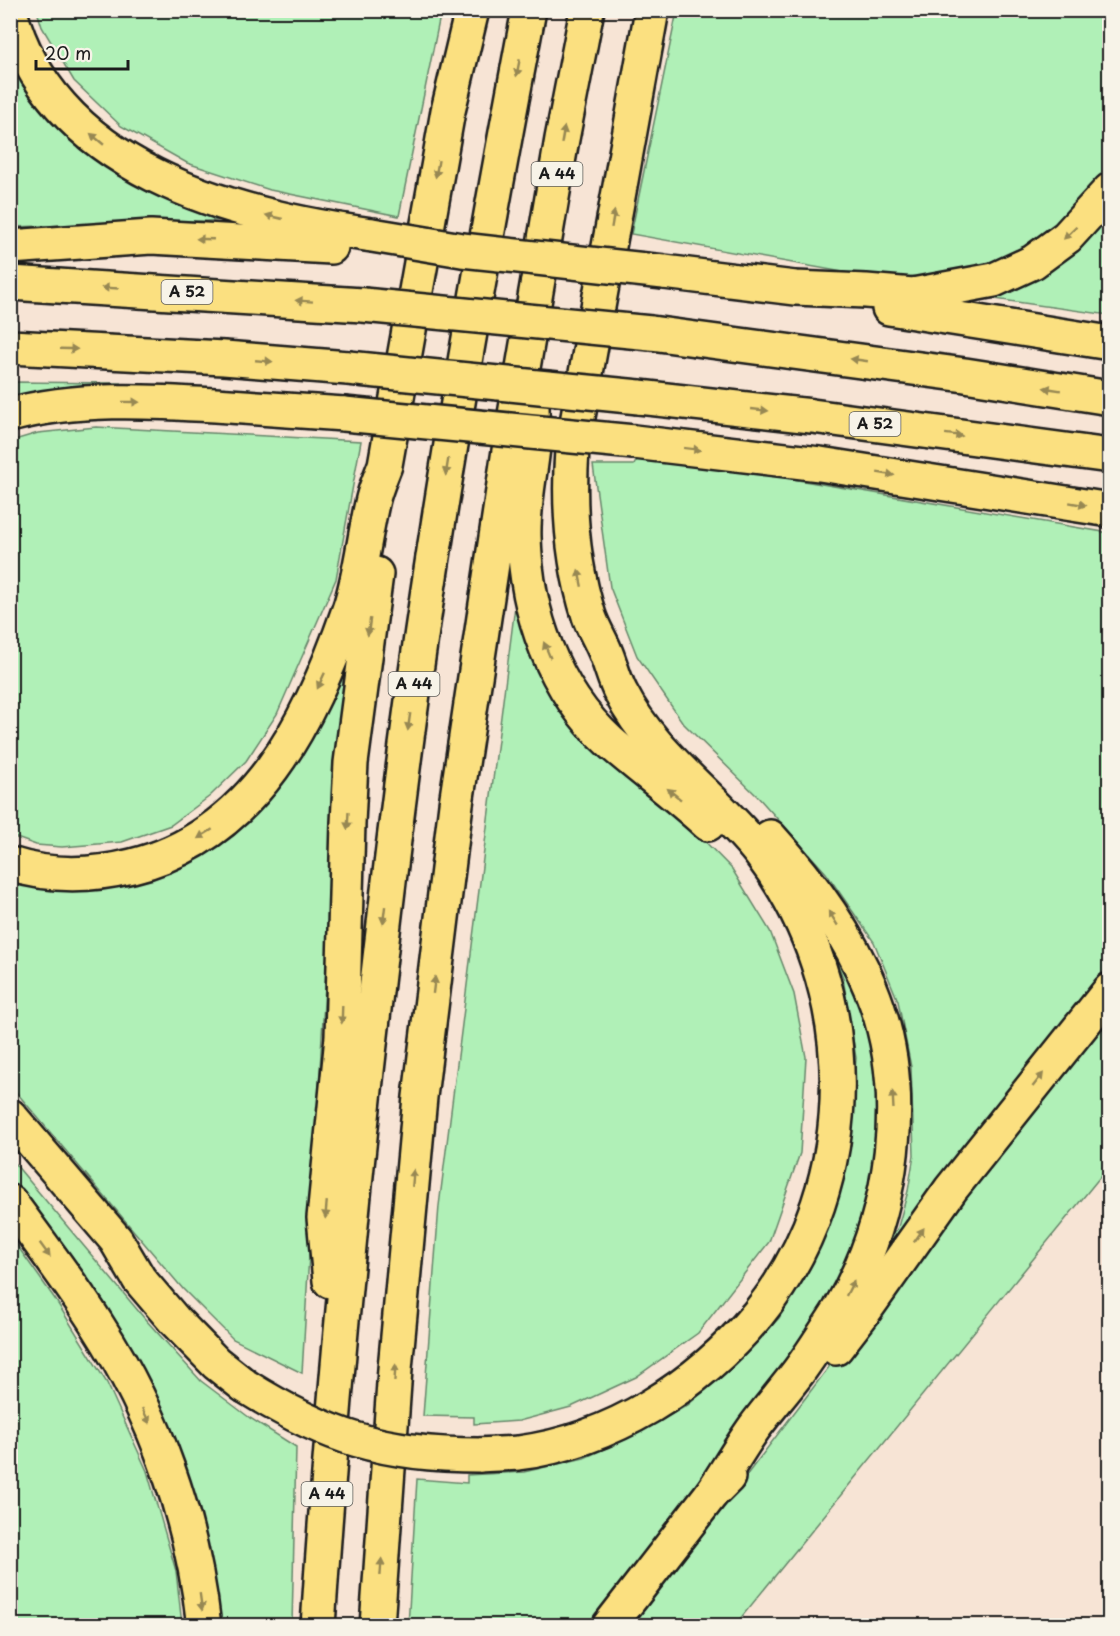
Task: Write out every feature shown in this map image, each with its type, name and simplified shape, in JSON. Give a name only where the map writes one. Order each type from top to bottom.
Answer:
[{"type":"highway","points":[[448,111],[451,48],[458,10]]},
{"type":"highway","points":[[10,864],[28,870],[71,874],[122,868],[151,861],[182,848],[214,828],[239,808],[265,779],[304,718],[327,668],[350,608],[373,497],[385,465],[448,111],[472,10]]},
{"type":"highway","name":"A 44","points":[[318,1626],[337,1363],[381,947],[416,672],[451,441],[529,10]]},
{"type":"highway","name":"A 44","points":[[377,1626],[398,1335],[432,995],[473,680],[510,444],[562,139],[587,10]]},
{"type":"highway","points":[[10,1116],[116,1240],[151,1269],[184,1307],[223,1346],[249,1378],[365,1425],[442,1437],[519,1453],[558,1445],[596,1433],[636,1414],[676,1390],[712,1363],[747,1327],[786,1273],[817,1208],[833,1149],[838,1090],[834,1029],[824,981],[804,929],[778,879],[759,852],[640,722],[621,693],[590,618],[579,576],[572,532],[569,488],[572,450],[652,10]]},
{"type":"highway","points":[[643,59],[673,10]]},
{"type":"highway","points":[[10,12],[30,63],[53,96],[80,125],[112,152],[158,178],[211,200],[370,242]]},
{"type":"highway","points":[[10,247],[151,237],[370,242],[462,250],[795,288],[914,295],[994,280],[1033,262],[1066,237],[1110,190]]},
{"type":"highway","name":"A 52","points":[[10,283],[363,305],[651,333],[965,375],[1110,398]]},
{"type":"highway","points":[[795,288],[868,304],[1110,343]]},
{"type":"highway","points":[[480,1446],[587,1416],[637,1392],[666,1375],[698,1351],[728,1321],[751,1292],[787,1234],[809,1174],[819,1118],[818,1058],[806,987],[795,954],[762,887],[724,838],[609,740],[583,712],[562,682],[545,648],[533,608],[526,569],[524,537],[524,504],[533,445],[529,338]]},
{"type":"highway","name":"A 52","points":[[10,347],[168,355],[348,368],[812,416],[1110,456]]},
{"type":"highway","points":[[10,415],[70,404],[124,402],[184,403],[344,414],[634,442],[820,464],[1110,510]]},
{"type":"highway","points":[[337,1363],[324,1218],[342,1037],[351,764],[386,500],[385,465]]},
{"type":"highway","points":[[606,652],[678,742],[762,827],[799,869],[829,911],[853,950],[871,988],[883,1026],[893,1103],[892,1146],[887,1185],[868,1248],[839,1310],[799,1370],[754,1428],[712,1493],[609,1626]]},
{"type":"highway","points":[[712,1493],[774,1427],[863,1313],[951,1189],[1110,990]]},
{"type":"highway","points":[[10,1202],[99,1327],[154,1432],[174,1486],[190,1543],[204,1626]]},
{"type":"green space","points":[[37,11],[441,11],[399,216],[270,190],[187,163],[121,126],[74,81],[42,27]]},
{"type":"green space","points":[[677,11],[1109,11],[1109,315],[988,298],[631,234]]},
{"type":"green space","points":[[10,56],[42,108],[100,161],[238,220],[11,227]]},
{"type":"green space","points":[[10,382],[121,383],[37,392],[11,400]]},
{"type":"green space","points":[[96,427],[361,441],[336,579],[277,714],[246,761],[210,796],[171,825],[122,842],[62,847],[36,845],[11,836],[11,441],[38,433]]},
{"type":"green space","points":[[640,453],[1109,533],[1109,971],[971,1148],[851,1310],[898,1227],[908,1191],[914,1155],[911,1067],[898,1001],[874,942],[826,873],[757,796],[683,723],[637,656],[610,587],[593,465],[634,465]]},
{"type":"green space","points":[[515,606],[531,654],[568,720],[617,768],[683,819],[732,869],[770,931],[794,994],[806,1057],[800,1153],[769,1242],[698,1333],[636,1377],[571,1407],[519,1421],[474,1424],[474,1417],[423,1416],[439,1206]]},
{"type":"green space","points":[[344,665],[302,1373],[233,1339],[183,1289],[11,1086],[10,877],[168,867]]},
{"type":"green space","points":[[823,926],[851,975],[876,1051],[881,1153],[866,1232],[791,1367],[594,1625],[408,1626],[417,1479],[467,1483],[467,1475],[524,1472],[584,1458],[637,1434],[688,1405],[735,1364],[779,1318],[820,1246],[848,1156],[856,1058],[843,978]]},
{"type":"green space","points":[[1109,1017],[1109,1166],[735,1625],[632,1626],[996,1147]]},
{"type":"green space","points":[[10,1158],[145,1319],[201,1381],[250,1418],[296,1447],[292,1625],[215,1625],[83,1279],[11,1181]]},
{"type":"green space","points":[[11,1237],[55,1299],[107,1383],[147,1471],[176,1571],[182,1625],[11,1625]]}]
